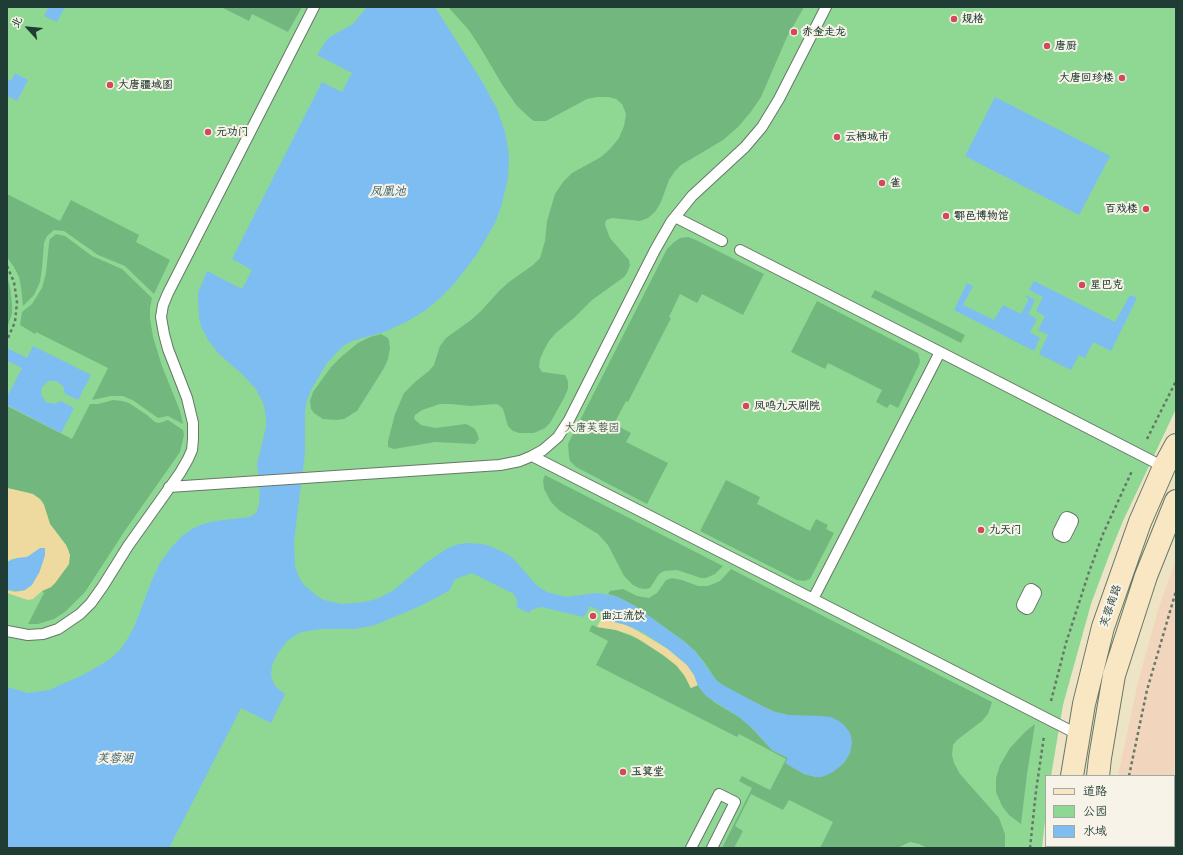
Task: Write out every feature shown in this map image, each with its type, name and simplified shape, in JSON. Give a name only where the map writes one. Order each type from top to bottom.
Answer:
[{"type":"main road","name":"芙蓉南路","points":[[1072,775],[1084,704],[1103,627],[1140,522],[1164,467],[1176,445]]},
{"type":"main road","points":[[1098,775],[1114,675],[1146,576],[1176,501]]},
{"type":"lane","points":[[7,631],[28,635],[44,634],[58,629],[76,617],[103,586],[128,546],[188,459],[192,450],[194,429],[187,398],[168,349],[164,334],[162,317],[163,305],[314,7]]},
{"type":"lane","points":[[169,487],[500,465],[520,461],[543,450],[558,436],[568,420],[655,250],[675,217],[692,196],[745,147],[762,127],[779,99],[826,7]]},
{"type":"lane","points":[[675,217],[722,241]]},
{"type":"lane","points":[[740,250],[1164,467]]},
{"type":"lane","points":[[813,599],[940,352]]},
{"type":"lane","points":[[532,456],[1079,735]]},
{"type":"lane","points":[[691,848],[719,794],[735,802],[712,848]]},
{"type":"path","points":[[7,266],[14,282],[17,302],[17,315],[8,334],[7,340]]},
{"type":"path","points":[[1129,775],[1147,690],[1176,591]]},
{"type":"shaded area","points":[[1176,559],[1176,848],[1110,848],[1175,847],[1175,775],[1118,775],[1138,682],[1158,610]]},
{"type":"green space","name":"大唐芙蓉园","points":[[7,7],[1176,7],[1176,409],[1123,521],[1091,604],[1063,705],[1051,775],[1045,775],[1045,821],[1042,848],[7,848]]},
{"type":"green space","points":[[221,7],[302,7],[288,32],[252,14],[249,21]]},
{"type":"green space","points":[[448,7],[804,7],[787,37],[761,97],[738,127],[723,140],[681,165],[675,171],[669,180],[661,202],[655,212],[648,218],[640,221],[612,218],[606,220],[605,225],[610,238],[629,260],[630,265],[624,277],[592,300],[556,333],[544,350],[540,359],[539,367],[542,372],[565,375],[568,381],[568,389],[550,423],[545,428],[534,433],[519,433],[513,431],[508,426],[503,409],[497,404],[470,406],[440,404],[422,410],[415,415],[414,419],[421,425],[435,428],[466,424],[474,428],[477,433],[479,439],[475,444],[435,442],[394,449],[388,447],[388,441],[395,414],[404,393],[434,365],[440,346],[446,338],[471,320],[509,282],[533,265],[540,258],[545,241],[547,221],[555,194],[563,182],[572,173],[601,157],[610,149],[619,138],[624,126],[626,114],[622,104],[616,99],[597,97],[587,99],[546,121],[534,121],[517,106],[468,29]]},
{"type":"green space","points":[[7,194],[60,221],[71,200],[139,235],[136,242],[170,260],[154,294],[125,266],[98,255],[64,231],[54,230],[47,236],[44,243],[40,282],[34,295],[23,306],[19,277],[7,257]]},
{"type":"green space","points":[[56,234],[65,236],[92,256],[122,269],[152,298],[150,318],[153,337],[162,366],[180,411],[183,424],[168,416],[158,418],[134,401],[123,396],[111,396],[92,400],[108,368],[36,332],[35,334],[20,325],[22,312],[32,304],[42,288],[46,273],[50,239]]},
{"type":"green space","points":[[688,237],[764,274],[743,315],[702,294],[697,303],[680,294],[669,317],[671,318],[628,402],[626,401],[614,424],[631,433],[626,442],[668,463],[647,504],[576,467],[570,461],[568,444],[667,249],[680,238]]},
{"type":"green space","points":[[7,276],[10,287],[12,314],[7,328]]},
{"type":"green space","points":[[875,290],[965,335],[961,343],[871,297]]},
{"type":"green space","points":[[817,301],[918,353],[920,361],[919,365],[898,408],[890,404],[887,408],[876,402],[882,390],[828,363],[825,369],[791,352]]},
{"type":"green space","points":[[381,334],[389,340],[390,349],[388,359],[357,411],[344,419],[337,420],[323,419],[314,413],[311,409],[310,401],[313,392],[331,367],[358,343],[370,337]]},
{"type":"green space","points":[[113,400],[129,403],[155,422],[159,423],[168,420],[183,430],[184,435],[180,452],[124,532],[85,592],[65,612],[54,619],[38,624],[28,624],[44,593],[42,591],[51,587],[55,583],[69,564],[69,551],[50,524],[43,502],[29,493],[7,488],[7,406],[72,439],[90,404],[98,404]]},
{"type":"green space","points":[[545,475],[723,566],[715,574],[706,578],[701,578],[677,570],[664,571],[659,574],[650,588],[639,588],[633,585],[624,576],[608,545],[598,534],[560,511],[551,502],[544,489],[543,480]]},
{"type":"green space","points":[[726,480],[760,497],[757,504],[810,531],[816,519],[828,525],[826,529],[834,533],[810,579],[804,581],[797,580],[700,531]]},
{"type":"green space","points":[[731,569],[992,702],[988,714],[982,721],[957,740],[953,745],[952,755],[954,763],[960,774],[999,818],[1005,834],[1005,848],[928,848],[910,842],[897,848],[820,848],[833,822],[789,800],[783,810],[751,794],[735,826],[743,831],[734,848],[722,848],[752,788],[739,781],[742,776],[770,790],[786,759],[739,734],[737,737],[596,665],[608,641],[589,631],[592,625],[616,630],[636,638],[663,655],[678,667],[687,679],[690,688],[698,685],[714,702],[747,723],[772,750],[788,758],[786,763],[804,774],[816,777],[843,764],[850,753],[852,741],[799,716],[775,712],[726,688],[716,680],[704,662],[685,642],[635,606],[618,597],[608,594],[610,591],[623,589],[637,596],[649,598],[657,593],[666,580],[672,578],[698,586],[708,586],[720,581]]},
{"type":"green space","points":[[1035,724],[1021,824],[1009,815],[1002,806],[996,792],[996,778],[1000,765],[1010,748]]},
{"type":"sand","points":[[7,488],[33,494],[40,499],[44,505],[50,524],[66,545],[70,555],[69,564],[55,583],[33,599],[28,600],[7,593],[7,590],[15,592],[25,590],[39,573],[45,555],[12,559],[7,562]]},
{"type":"sand","points":[[601,619],[615,621],[631,627],[668,649],[687,665],[694,675],[698,685],[691,688],[684,675],[676,665],[642,641],[631,635],[616,630],[597,627]]},
{"type":"water","points":[[46,7],[65,7],[57,22],[44,16],[48,8]]},
{"type":"water","points":[[367,7],[435,7],[483,83],[497,109],[505,132],[509,155],[508,178],[501,207],[495,223],[477,254],[454,284],[426,310],[406,322],[384,332],[352,341],[343,346],[327,363],[311,390],[305,411],[305,453],[294,541],[295,566],[304,585],[324,600],[341,604],[365,602],[379,598],[394,590],[427,562],[448,548],[467,543],[490,546],[514,559],[536,585],[547,592],[566,597],[596,593],[604,594],[618,597],[635,606],[695,651],[716,680],[721,684],[762,706],[775,712],[788,715],[831,717],[839,721],[850,733],[852,741],[850,753],[843,764],[833,772],[822,777],[804,774],[785,763],[788,758],[772,750],[754,730],[739,717],[706,696],[698,686],[694,675],[687,665],[668,649],[644,633],[626,625],[601,619],[604,613],[590,606],[584,617],[541,607],[531,610],[529,613],[516,607],[518,603],[514,594],[472,573],[455,579],[449,591],[418,607],[375,625],[355,629],[322,629],[307,631],[299,633],[287,641],[278,653],[272,665],[271,676],[274,684],[285,694],[271,723],[241,708],[169,848],[7,848],[7,687],[28,693],[49,690],[83,675],[109,660],[120,650],[135,625],[160,563],[182,536],[203,524],[250,517],[256,513],[259,505],[260,492],[257,464],[266,427],[264,405],[256,389],[242,374],[219,354],[208,340],[199,318],[198,293],[207,271],[242,289],[252,270],[232,259],[322,82],[342,92],[352,73],[317,55],[328,38],[353,24]]},
{"type":"water","points":[[15,73],[28,80],[17,101],[7,96],[7,79],[11,81]]},
{"type":"water","points":[[995,97],[1110,156],[1079,215],[965,156]]},
{"type":"water","points":[[1034,281],[1115,322],[1130,295],[1137,298],[1111,351],[1093,342],[1085,358],[1079,355],[1071,370],[1039,354],[1048,335],[1038,330],[1045,316],[1036,311],[1043,297],[1029,290]]},
{"type":"water","points":[[967,283],[973,286],[963,305],[994,320],[1003,305],[1021,314],[1029,299],[1026,295],[1035,300],[1028,314],[1037,319],[1030,332],[1040,338],[1034,351],[954,310]]},
{"type":"water","points":[[33,346],[91,375],[78,400],[65,394],[63,386],[56,381],[48,381],[42,387],[41,395],[46,402],[54,404],[61,401],[74,408],[61,433],[7,405],[7,397],[22,368],[7,361],[7,348],[27,358]]},
{"type":"water","points":[[40,548],[45,548],[45,555],[39,573],[32,585],[25,590],[7,590],[7,562],[17,558],[27,557]]},
{"type":"place","name":"规格","points":[[954,19]]},
{"type":"place","name":"赤金走龙","points":[[794,32]]},
{"type":"place","name":"唐厨","points":[[1047,46]]},
{"type":"place","name":"大唐回珍楼","points":[[1122,78]]},
{"type":"place","name":"大唐疆域图","points":[[110,85]]},
{"type":"place","name":"元功门","points":[[208,132]]},
{"type":"place","name":"云栖城市","points":[[837,137]]},
{"type":"place","name":"雀","points":[[882,183]]},
{"type":"place","name":"百戏楼","points":[[1146,209]]},
{"type":"place","name":"鄠邑博物馆","points":[[946,216]]},
{"type":"place","name":"星巴克","points":[[1082,285]]},
{"type":"place","name":"凤鸣九天剧院","points":[[746,406]]},
{"type":"place","name":"九天门","points":[[981,530]]},
{"type":"place","name":"曲江流饮","points":[[593,616]]},
{"type":"place","name":"玉箕堂","points":[[623,772]]},
{"type":"water label","name":"凤凰池","points":[[388,192]]},
{"type":"water label","name":"芙蓉湖","points":[[115,759]]}]
